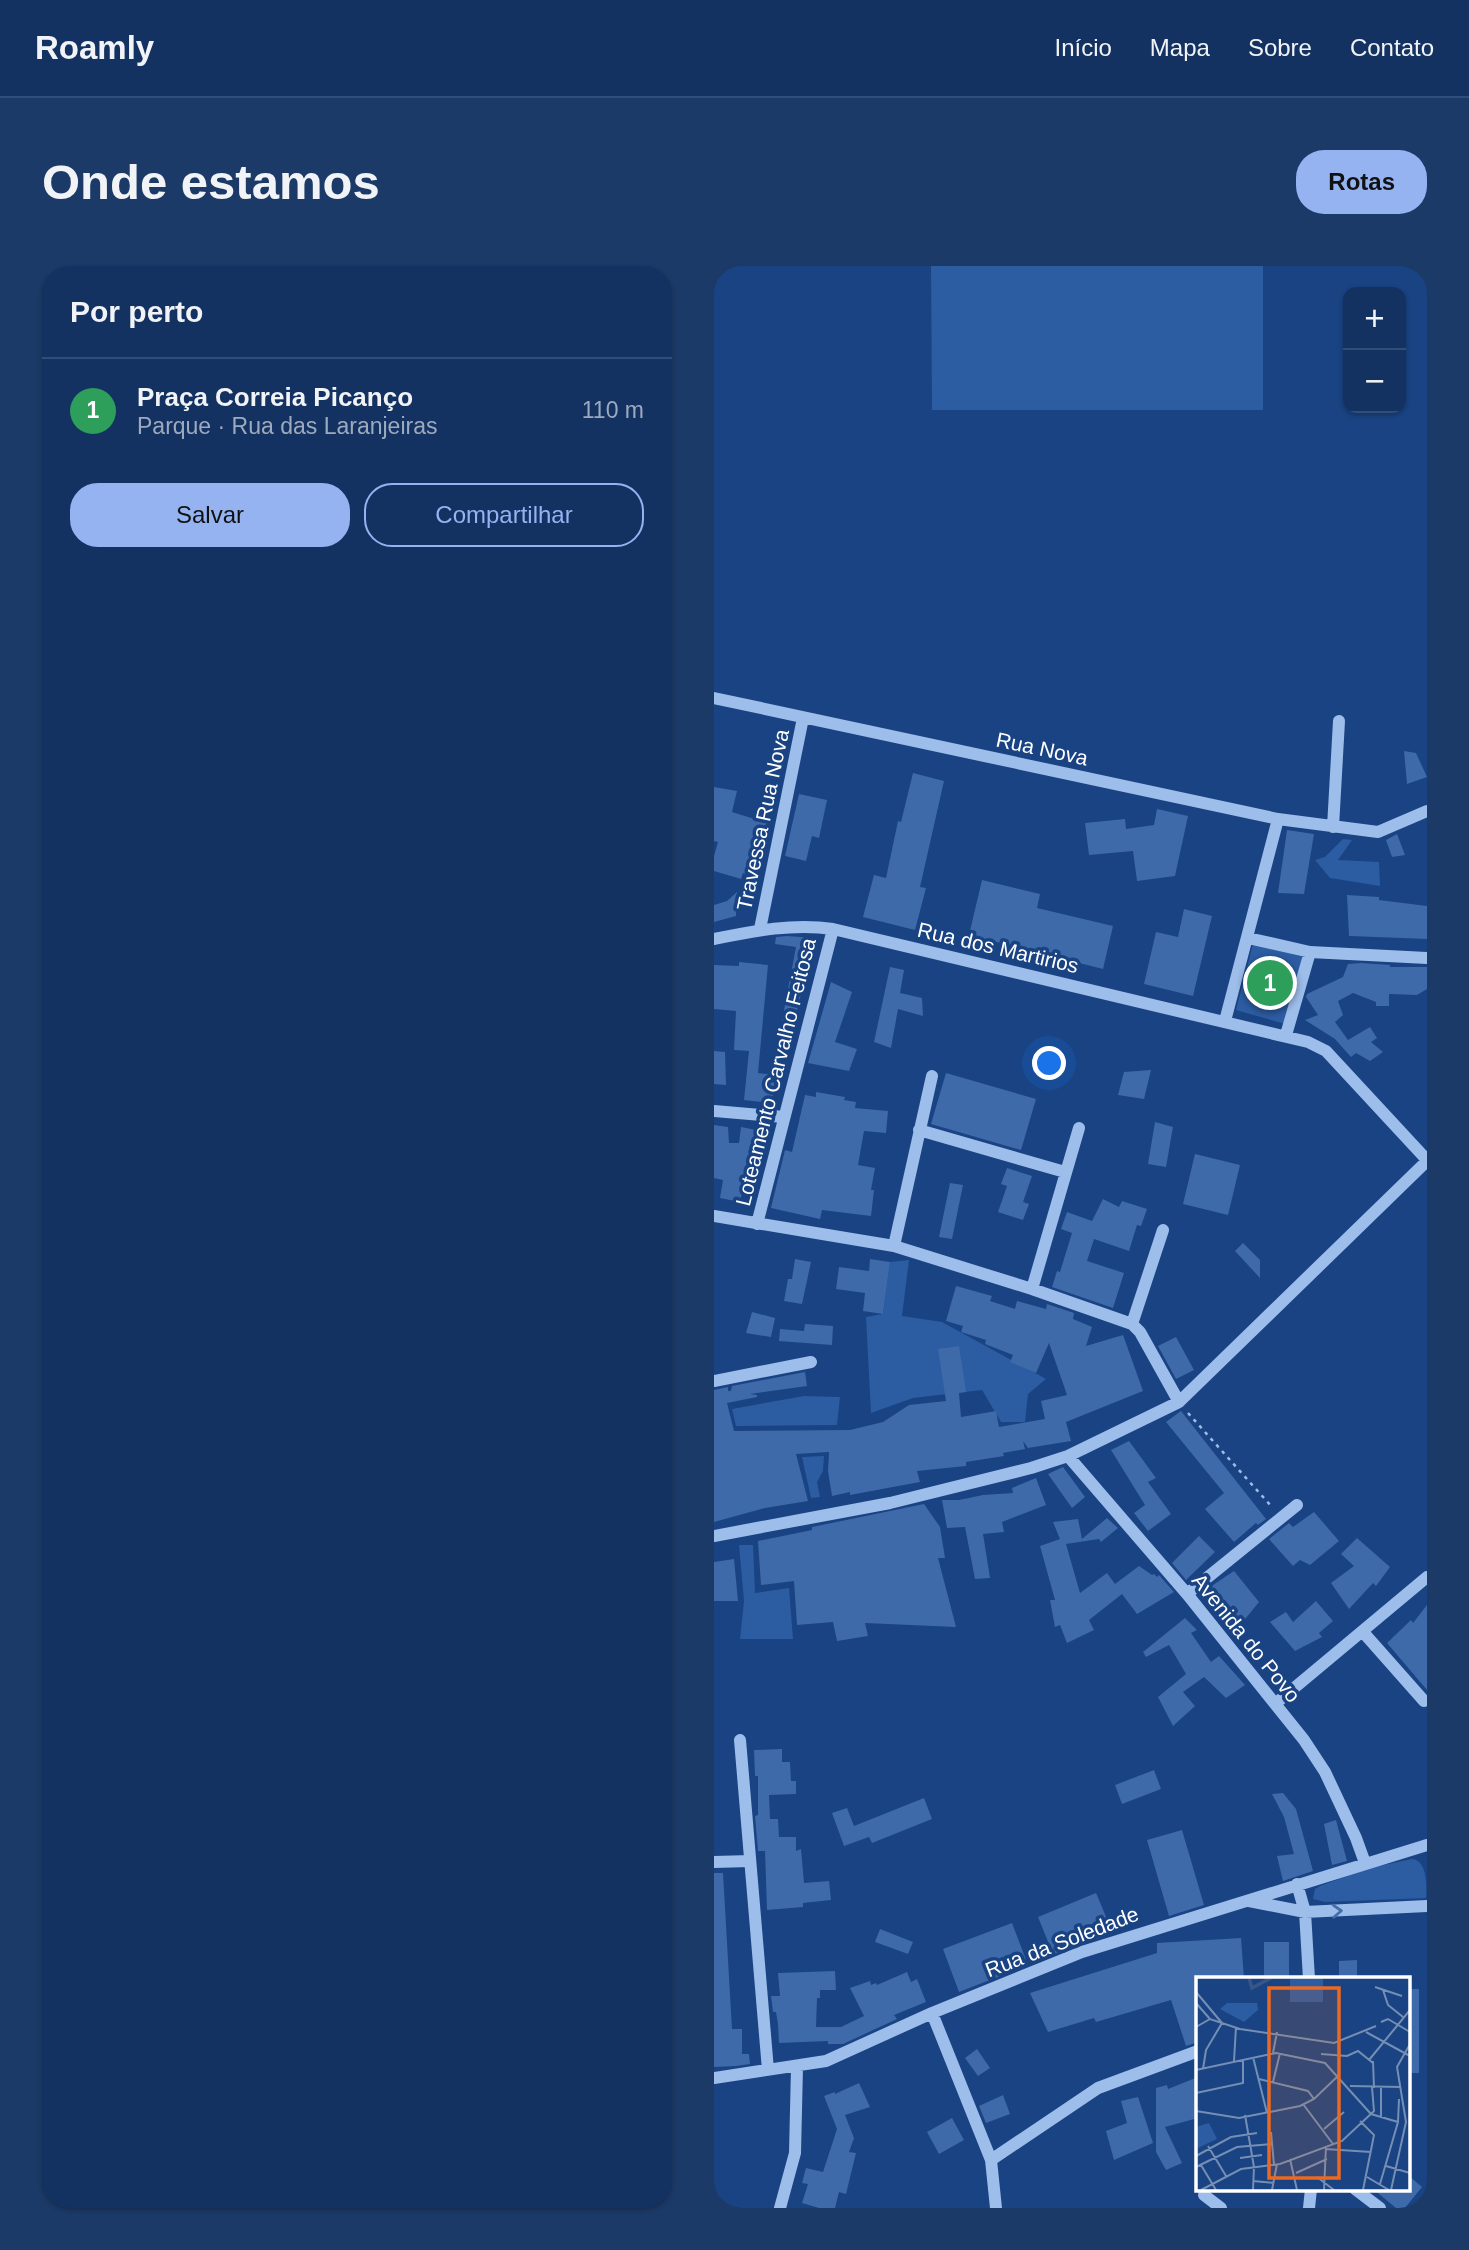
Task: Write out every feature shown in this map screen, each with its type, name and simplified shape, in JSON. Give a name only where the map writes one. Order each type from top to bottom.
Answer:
[{"type":"street","name":"Rua Nova","points":[[714,698],[1278,819],[1378,832],[1427,811]]},
{"type":"street","name":"Travessa Rua Nova","points":[[760,929],[803,718]]},
{"type":"street","points":[[1333,827],[1339,721]]},
{"type":"street","points":[[1225,1021],[1278,819]]},
{"type":"street","name":"Rua dos Martirios","points":[[714,939],[760,929],[813,926],[833,929],[1286,1035],[1326,1051],[1427,1161]]},
{"type":"street","name":"Loteamento Carvalho Feitosa","points":[[757,1224],[833,929]]},
{"type":"street","points":[[1248,937],[1310,952],[1427,958]]},
{"type":"street","points":[[1286,1035],[1310,952]]},
{"type":"street","points":[[894,1247],[932,1076]]},
{"type":"street","points":[[714,1111],[785,1117]]},
{"type":"street","points":[[1032,1289],[1079,1128]]},
{"type":"street","points":[[919,1130],[1065,1172]]},
{"type":"street","points":[[714,1536],[890,1503],[1031,1468],[1068,1456],[1179,1402],[1427,1161]]},
{"type":"street","name":"Loteamento Carvalho Feitosa","points":[[714,1216],[894,1247],[1032,1289],[1132,1324]]},
{"type":"street","points":[[1163,1230],[1132,1324],[1140,1332],[1179,1402]]},
{"type":"street","points":[[714,1381],[811,1363]]},
{"type":"street","name":"Avenida do Povo","points":[[1068,1456],[1187,1594],[1304,1740],[1325,1772],[1365,1863]]},
{"type":"street","points":[[1187,1594],[1297,1505]]},
{"type":"street","points":[[1275,1704],[1427,1577]]},
{"type":"street","points":[[1363,1632],[1424,1701]]},
{"type":"street","points":[[740,1740],[768,2070]]},
{"type":"street","name":"Rua da Soledade","points":[[714,2078],[797,2067],[825,2060],[1082,1952],[1427,1845]]},
{"type":"street","points":[[714,1862],[750,1861]]},
{"type":"street","points":[[1297,1884],[1305,1912],[1309,1977]]},
{"type":"street","points":[[1245,1901],[1305,1912],[1427,1906]]},
{"type":"street","points":[[932,2013],[991,2160],[996,2208]]},
{"type":"street","points":[[991,2160],[1098,2088],[1196,2052]]},
{"type":"street","points":[[780,2208],[795,2154],[797,2067]]},
{"type":"street","points":[[1309,2208],[1311,2190]]},
{"type":"street","points":[[1356,2190],[1380,2208]]},
{"type":"street","points":[[1204,2195],[1221,2208]]},
{"type":"path","points":[[1179,1402],[1281,1518]]},
{"type":"shaded area","points":[[931,266],[1263,266],[1263,410],[932,410]]},
{"type":"shaded area","points":[[1343,839],[1352,840],[1338,860],[1379,862],[1380,886],[1330,878],[1315,860],[1325,857]]},
{"type":"shaded area","points":[[1253,944],[1304,957],[1285,1024],[1236,1010]]},
{"type":"shaded area","points":[[909,1260],[902,1316],[942,1322],[1046,1379],[1028,1394],[1025,1422],[1001,1422],[982,1390],[913,1398],[871,1413],[866,1317],[883,1314],[890,1262]]},
{"type":"shaded area","points":[[804,1396],[840,1397],[837,1425],[736,1426],[732,1409]]},
{"type":"shaded area","points":[[824,1456],[823,1471],[817,1482],[820,1497],[811,1498],[802,1457]]},
{"type":"shaded area","points":[[739,1545],[753,1545],[755,1593],[789,1588],[793,1639],[740,1639],[744,1601]]},
{"type":"shaded area","points":[[1417,1860],[1423,1868],[1426,1898],[1325,1902],[1313,1899],[1315,1889],[1320,1886],[1369,1868]]},
{"type":"building","points":[[1404,751],[1416,753],[1427,777],[1407,784]]},
{"type":"building","points":[[913,773],[944,781],[920,887],[926,888],[915,930],[863,917],[874,875],[886,878],[898,821],[901,822]]},
{"type":"building","points":[[714,787],[737,791],[732,812],[767,823],[750,875],[743,873],[741,879],[714,871],[718,842],[714,841]]},
{"type":"building","points":[[799,794],[827,800],[819,838],[812,836],[806,861],[785,856]]},
{"type":"building","points":[[1157,809],[1188,816],[1175,876],[1137,881],[1133,851],[1089,855],[1085,823],[1125,819],[1126,829],[1154,825]]},
{"type":"building","points":[[1287,830],[1314,834],[1304,894],[1278,893]]},
{"type":"building","points":[[1397,834],[1405,855],[1392,857],[1386,840]]},
{"type":"building","points":[[982,880],[1040,894],[1037,908],[1113,926],[1103,969],[969,935]]},
{"type":"building","points":[[737,892],[736,916],[714,922],[714,905],[727,901]]},
{"type":"building","points":[[1347,895],[1379,897],[1379,900],[1427,906],[1427,939],[1349,936]]},
{"type":"building","points":[[1184,909],[1212,916],[1193,996],[1144,984],[1156,932],[1178,937]]},
{"type":"building","points":[[776,937],[814,938],[793,1028],[781,1026],[796,947],[775,944]]},
{"type":"building","points":[[739,962],[768,965],[758,1073],[775,1075],[772,1103],[744,1100],[749,1051],[734,1050],[736,1011],[714,1009],[714,965],[739,966]]},
{"type":"building","points":[[1348,964],[1390,967],[1427,967],[1427,989],[1417,995],[1389,994],[1389,1006],[1376,1006],[1376,1002],[1353,993],[1338,1001],[1343,1015],[1335,1022],[1348,1040],[1370,1027],[1377,1038],[1371,1042],[1383,1052],[1370,1061],[1356,1053],[1351,1057],[1335,1039],[1305,1020],[1318,1015],[1306,997],[1307,994],[1343,977]]},
{"type":"building","points":[[890,967],[904,970],[900,993],[922,998],[923,1016],[898,1009],[891,1048],[874,1042]]},
{"type":"building","points":[[831,982],[852,992],[835,1042],[857,1049],[849,1071],[808,1063]]},
{"type":"building","points":[[714,1051],[725,1052],[726,1085],[714,1084]]},
{"type":"building","points":[[1151,1070],[1144,1099],[1118,1095],[1124,1072]]},
{"type":"building","points":[[946,1073],[1036,1099],[1021,1150],[931,1124]]},
{"type":"building","points":[[816,1092],[845,1097],[844,1100],[856,1102],[855,1108],[888,1111],[886,1133],[864,1131],[858,1165],[875,1168],[871,1190],[874,1190],[871,1216],[822,1210],[820,1219],[771,1208],[785,1150],[792,1152],[805,1095],[816,1097]]},
{"type":"building","points":[[1155,1122],[1173,1127],[1166,1167],[1148,1164]]},
{"type":"building","points":[[714,1125],[728,1127],[729,1143],[739,1143],[741,1127],[756,1130],[740,1202],[720,1198],[723,1180],[714,1178]]},
{"type":"building","points":[[1195,1154],[1240,1165],[1228,1215],[1183,1204]]},
{"type":"building","points":[[1007,1168],[1032,1176],[1023,1202],[1029,1204],[1023,1220],[998,1212],[1007,1186],[1001,1184]]},
{"type":"building","points":[[950,1183],[963,1185],[952,1239],[939,1237]]},
{"type":"building","points":[[1103,1199],[1119,1207],[1122,1201],[1147,1209],[1141,1226],[1137,1225],[1129,1251],[1094,1239],[1087,1261],[1124,1273],[1113,1308],[1052,1287],[1057,1271],[1060,1272],[1072,1233],[1061,1229],[1067,1212],[1092,1221]]},
{"type":"building","points":[[1243,1243],[1260,1260],[1260,1278],[1235,1251]]},
{"type":"building","points":[[795,1259],[811,1262],[802,1304],[784,1301],[788,1279],[792,1279]]},
{"type":"building","points":[[870,1259],[890,1262],[883,1314],[863,1311],[865,1293],[836,1289],[839,1267],[869,1271]]},
{"type":"building","points":[[956,1286],[992,1296],[990,1301],[1015,1309],[1017,1301],[1046,1309],[1047,1304],[1074,1313],[1073,1319],[1092,1327],[1086,1346],[1123,1335],[1143,1391],[1066,1422],[1071,1441],[1028,1448],[1023,1441],[1025,1449],[1003,1453],[1004,1456],[966,1462],[966,1466],[917,1471],[920,1482],[850,1495],[850,1492],[832,1496],[828,1471],[829,1452],[796,1454],[808,1501],[765,1508],[714,1522],[714,1390],[728,1387],[728,1391],[731,1391],[732,1386],[805,1372],[807,1386],[750,1394],[757,1397],[727,1403],[734,1431],[850,1430],[883,1422],[909,1405],[946,1401],[938,1349],[959,1346],[966,1392],[959,1393],[961,1417],[996,1411],[999,1427],[1045,1419],[1041,1401],[1067,1395],[1049,1343],[1036,1373],[1010,1362],[1013,1355],[985,1344],[986,1340],[961,1332],[963,1326],[946,1321]]},
{"type":"building","points":[[752,1312],[775,1318],[771,1337],[746,1333]]},
{"type":"building","points":[[805,1324],[833,1326],[832,1345],[779,1341],[780,1329],[804,1331]]},
{"type":"building","points":[[1176,1337],[1194,1370],[1176,1379],[1158,1346]]},
{"type":"building","points":[[1181,1411],[1266,1519],[1258,1525],[1256,1523],[1234,1542],[1205,1509],[1224,1493],[1166,1422]]},
{"type":"building","points":[[1129,1441],[1156,1478],[1148,1482],[1171,1514],[1148,1531],[1134,1513],[1145,1505],[1111,1450]]},
{"type":"building","points":[[1063,1467],[1085,1497],[1072,1508],[1048,1474]]},
{"type":"building","points":[[1036,1478],[1046,1505],[1002,1522],[1004,1532],[983,1534],[990,1578],[975,1579],[965,1527],[947,1528],[942,1500],[1013,1493],[1012,1488]]},
{"type":"building","points":[[924,1504],[940,1527],[945,1558],[938,1558],[956,1627],[865,1623],[868,1636],[837,1641],[833,1622],[797,1625],[794,1581],[761,1585],[758,1541]]},
{"type":"building","points":[[1314,1512],[1339,1541],[1310,1565],[1300,1560],[1293,1566],[1269,1539],[1289,1523],[1293,1527]]},
{"type":"building","points":[[1107,1518],[1118,1528],[1101,1542],[1099,1539],[1066,1544],[1080,1593],[1107,1573],[1115,1584],[1139,1566],[1152,1575],[1159,1575],[1174,1592],[1137,1614],[1122,1594],[1089,1620],[1094,1630],[1067,1643],[1060,1625],[1055,1627],[1050,1600],[1055,1600],[1040,1546],[1060,1539],[1053,1522],[1078,1519],[1082,1539]]},
{"type":"building","points":[[1199,1536],[1215,1552],[1186,1580],[1172,1563]]},
{"type":"building","points":[[1357,1538],[1390,1567],[1376,1586],[1373,1583],[1349,1609],[1331,1583],[1354,1566],[1341,1554]]},
{"type":"building","points":[[734,1559],[738,1601],[714,1601],[714,1562]]},
{"type":"building","points":[[1234,1571],[1259,1602],[1233,1634],[1214,1607],[1217,1605],[1207,1589]]},
{"type":"building","points":[[1316,1601],[1333,1621],[1319,1633],[1322,1637],[1295,1651],[1270,1622],[1286,1612],[1293,1622]]},
{"type":"building","points":[[1427,1605],[1427,1690],[1387,1643],[1411,1620],[1413,1623]]},
{"type":"building","points":[[1185,1618],[1197,1630],[1191,1633],[1211,1662],[1219,1656],[1245,1685],[1226,1698],[1204,1677],[1183,1692],[1195,1706],[1173,1726],[1158,1697],[1186,1674],[1169,1645],[1146,1657],[1143,1652]]},
{"type":"building","points":[[782,1749],[782,1762],[790,1762],[791,1781],[796,1781],[796,1794],[769,1795],[770,1819],[778,1819],[779,1837],[796,1837],[796,1851],[801,1849],[804,1883],[829,1881],[831,1900],[803,1903],[803,1907],[767,1910],[765,1851],[758,1851],[755,1816],[758,1815],[758,1776],[755,1776],[754,1750]]},
{"type":"building","points":[[1154,1770],[1161,1789],[1122,1804],[1115,1785]]},
{"type":"building","points":[[1283,1793],[1296,1809],[1313,1871],[1283,1881],[1277,1856],[1294,1854],[1284,1817],[1272,1794]]},
{"type":"building","points":[[924,1798],[932,1819],[872,1843],[869,1837],[844,1846],[832,1813],[847,1808],[854,1826]]},
{"type":"building","points":[[1336,1820],[1347,1861],[1332,1865],[1324,1824]]},
{"type":"building","points":[[1182,1830],[1204,1905],[1169,1916],[1147,1840]]},
{"type":"building","points":[[714,1873],[723,1873],[732,2029],[742,2029],[742,2054],[749,2054],[750,2064],[714,2067]]},
{"type":"building","points":[[1096,1893],[1113,1933],[1053,1954],[1038,1917]]},
{"type":"building","points":[[1012,1923],[1028,1965],[959,1992],[943,1949]]},
{"type":"building","points":[[880,1929],[913,1942],[908,1954],[875,1942]]},
{"type":"building","points":[[1241,1938],[1244,1977],[1196,1977],[1196,2043],[1186,2046],[1171,2000],[1096,2022],[1094,2018],[1048,2032],[1030,1993],[1157,1953],[1157,1943]]},
{"type":"building","points":[[1264,1942],[1289,1942],[1289,1977],[1264,1977]]},
{"type":"building","points":[[1357,1960],[1357,1977],[1339,1977],[1339,1961]]},
{"type":"building","points":[[835,1971],[836,1990],[820,1990],[820,1998],[817,1998],[816,2027],[841,2027],[864,2016],[850,1988],[870,1981],[871,1985],[877,1985],[907,1972],[911,1982],[917,1979],[926,2002],[894,2015],[897,2019],[843,2044],[828,2044],[828,2041],[779,2043],[776,2012],[773,2012],[771,1996],[780,1996],[778,1973]]},
{"type":"building","points":[[1410,1989],[1419,1989],[1419,2073],[1410,2073]]},
{"type":"building","points":[[977,2049],[990,2068],[978,2076],[965,2058]]},
{"type":"building","points":[[1196,2078],[1196,2119],[1165,2127],[1182,2163],[1166,2170],[1156,2152],[1156,2088],[1167,2085],[1168,2089]]},
{"type":"building","points":[[859,2083],[870,2107],[845,2115],[854,2138],[849,2152],[856,2153],[846,2194],[839,2192],[835,2208],[819,2208],[802,2203],[808,2184],[802,2183],[806,2168],[823,2172],[837,2129],[824,2096]]},
{"type":"building","points":[[1003,2095],[1010,2114],[986,2123],[979,2106]]},
{"type":"building","points":[[1138,2097],[1153,2143],[1114,2160],[1106,2131],[1127,2123],[1121,2101]]},
{"type":"building","points":[[952,2118],[964,2140],[939,2154],[927,2132]]},
{"type":"building","points":[[1410,2177],[1422,2187],[1405,2208],[1396,2208],[1374,2190],[1410,2190]]},
{"type":"place","name":"Praça Correia Picanço","points":[[1270,983]]}]
